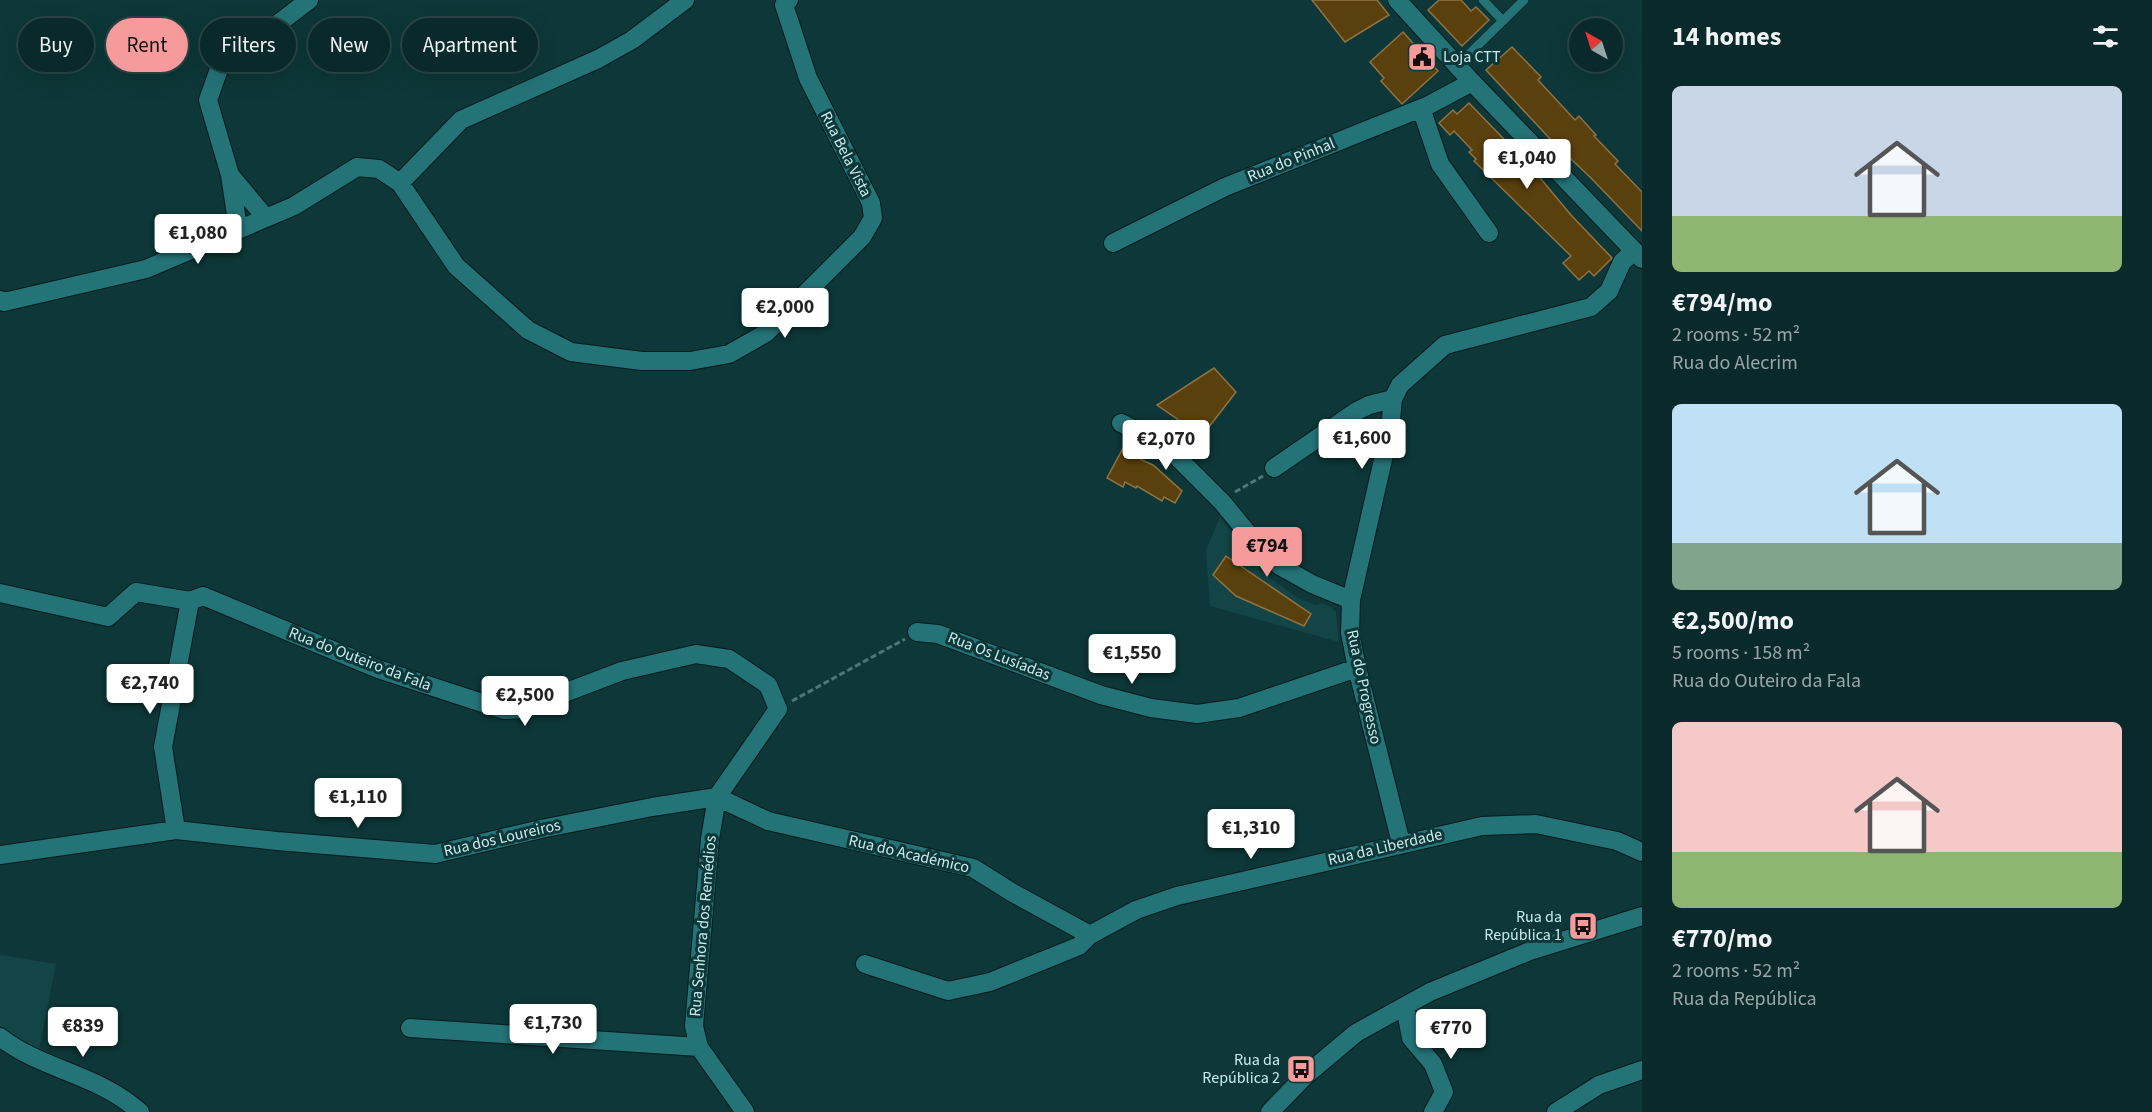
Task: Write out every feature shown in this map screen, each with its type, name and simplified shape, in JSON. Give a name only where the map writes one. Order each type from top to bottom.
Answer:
[{"type":"street","points":[[238,228],[230,175],[208,100],[219,69],[309,0]]},
{"type":"street","points":[[0,300],[4,302],[146,269],[294,206],[357,167],[379,169],[400,183],[461,120],[598,58],[632,40],[685,0]]},
{"type":"street","points":[[1274,468],[1357,411],[1369,405],[1393,399],[1400,385],[1445,345],[1590,307],[1609,291],[1622,262],[1638,255],[1472,82],[1397,0]]},
{"type":"street","name":"Rua Bela Vista","points":[[400,183],[456,266],[528,330],[572,352],[642,362],[690,361],[729,354],[766,333],[862,237],[873,218],[871,203],[808,78],[784,2]]},
{"type":"street","name":"Rua do Pinhal","points":[[1113,243],[1225,187],[1421,108],[1472,82]]},
{"type":"street","points":[[1421,108],[1440,164],[1489,233]]},
{"type":"street","points":[[230,175],[266,218]]},
{"type":"street","name":"Rua do Progresso","points":[[1393,399],[1390,429],[1352,600],[1350,633],[1401,843]]},
{"type":"street","points":[[1121,423],[1173,453],[1222,502],[1259,547],[1280,566],[1312,584],[1352,600]]},
{"type":"street","name":"Rua do Outeiro da Fala","points":[[0,593],[108,617],[136,592],[190,601],[203,596],[378,669],[504,710],[522,709],[622,671],[696,654],[729,659],[768,685],[778,709]]},
{"type":"street","points":[[176,830],[163,747],[190,601]]},
{"type":"street","name":"Rua Os Lusíadas","points":[[917,632],[938,634],[1101,695],[1150,708],[1197,714],[1239,708],[1357,668]]},
{"type":"street","points":[[717,797],[778,709]]},
{"type":"street","name":"Rua dos Loureiros","points":[[0,855],[176,830],[435,854],[563,824],[717,797]]},
{"type":"street","name":"Rua do Académico","points":[[717,797],[768,821],[973,868],[1013,893],[1090,935]]},
{"type":"street","name":"Rua Senhora dos Remédios","points":[[717,797],[710,839],[694,1026],[699,1047],[745,1112]]},
{"type":"street","name":"Rua da Liberdade","points":[[865,964],[948,991],[990,982],[1079,946],[1090,935],[1136,910],[1177,896],[1482,826],[1536,824],[1617,842],[1642,852]]},
{"type":"street","points":[[1270,1112],[1306,1075],[1356,1034],[1430,992],[1530,951],[1642,916]]},
{"type":"street","points":[[1405,1006],[1411,1038],[1433,1064],[1444,1092],[1433,1112]]},
{"type":"street","points":[[410,1028],[699,1047]]},
{"type":"street","points":[[0,1037],[23,1053],[96,1082],[141,1112]]},
{"type":"street","points":[[1556,1112],[1599,1085],[1642,1070]]},
{"type":"lane","points":[[1483,0],[1503,21]]},
{"type":"lane","points":[[1457,66],[1524,0]]},
{"type":"path","points":[[1222,502],[1233,492],[1254,483],[1274,468]]},
{"type":"path","points":[[778,709],[917,632]]},
{"type":"shaded area","points":[[1220,517],[1258,563],[1259,570],[1298,598],[1316,605],[1322,603],[1336,612],[1339,642],[1210,606],[1206,550]]},
{"type":"shaded area","points":[[0,955],[56,964],[38,1055],[0,1026]]},
{"type":"building","points":[[1312,0],[1377,0],[1389,15],[1345,42]]},
{"type":"building","points":[[1439,0],[1461,0],[1471,11],[1476,7],[1489,20],[1462,46],[1428,10]]},
{"type":"building","points":[[1403,32],[1438,71],[1402,104],[1381,81],[1384,78],[1370,62]]},
{"type":"building","points":[[1512,47],[1541,77],[1538,80],[1575,120],[1579,116],[1618,161],[1615,164],[1642,192],[1642,231],[1552,141],[1486,70]]},
{"type":"building","points":[[1469,103],[1531,167],[1571,215],[1612,258],[1594,276],[1589,271],[1579,280],[1563,263],[1571,256],[1474,161],[1476,159],[1469,152],[1472,150],[1454,131],[1450,135],[1439,123],[1453,110],[1457,114]]},
{"type":"building","points":[[1214,368],[1236,392],[1202,436],[1157,405]]},
{"type":"building","points":[[1123,448],[1153,465],[1182,491],[1175,503],[1164,497],[1162,501],[1137,486],[1136,488],[1125,482],[1123,487],[1107,478]]},
{"type":"building","points":[[1226,556],[1311,614],[1304,626],[1236,596],[1213,575]]},
{"type":"place","name":"Loja CTT","points":[[1422,57]]},
{"type":"place","name":"Rua da República 1","points":[[1583,926]]},
{"type":"place","name":"Rua da República 2","points":[[1301,1069]]}]
